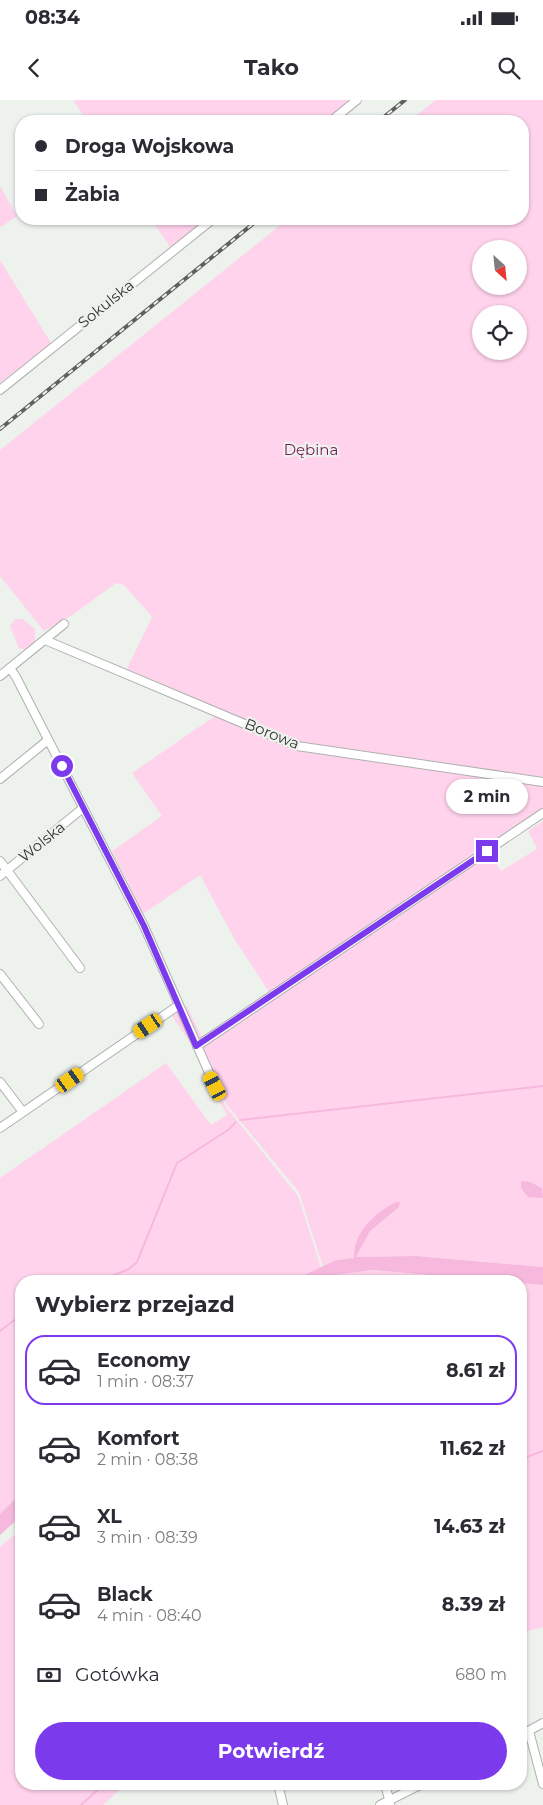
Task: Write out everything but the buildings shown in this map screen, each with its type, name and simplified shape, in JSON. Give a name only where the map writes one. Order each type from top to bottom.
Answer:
[{"type":"street","points":[[338,115],[357,100]]},
{"type":"street","name":"Sokulska","points":[[0,390],[206,225]]},
{"type":"street","points":[[0,676],[64,624]]},
{"type":"street","name":"Borowa","points":[[45,640],[297,746],[543,782]]},
{"type":"street","points":[[10,668],[144,926],[215,1086]]},
{"type":"street","points":[[0,779],[48,740]]},
{"type":"street","name":"Wolska","points":[[0,876],[83,808]]},
{"type":"street","points":[[196,1046],[543,813]]},
{"type":"street","points":[[0,861],[80,968]]},
{"type":"street","points":[[0,974],[39,1024]]},
{"type":"street","points":[[0,1128],[180,1005]]},
{"type":"street","points":[[0,1082],[23,1112]]},
{"type":"street","points":[[527,1732],[543,1723]]},
{"type":"street","points":[[530,1731],[543,1784]]},
{"type":"street","points":[[279,1790],[283,1805]]},
{"type":"street","points":[[386,1790],[389,1803]]},
{"type":"street","points":[[380,1805],[389,1803],[412,1790]]},
{"type":"green space","points":[[73,100],[348,101],[331,115],[83,115]]},
{"type":"green space","name":"Dębina","points":[[436,100],[543,100],[543,808],[486,848],[501,871],[537,849],[528,831],[543,821],[543,1267],[416,1256],[361,1257],[336,1260],[323,1267],[299,1192],[227,1105],[184,1008],[187,1006],[202,1038],[269,992],[235,940],[200,875],[143,914],[112,851],[162,816],[132,773],[215,716],[123,677],[152,617],[124,585],[116,583],[74,614],[44,631],[0,576],[0,450],[281,225],[529,225],[529,115],[417,115]]},
{"type":"green space","points":[[0,186],[15,212],[15,217],[1,227]]},
{"type":"green space","points":[[155,225],[198,225],[170,247]]},
{"type":"green space","points":[[0,260],[51,343],[0,383]]},
{"type":"green space","points":[[15,619],[23,619],[35,629],[35,643],[26,650],[19,648],[10,626]]},
{"type":"green space","points":[[178,1012],[214,1087],[227,1108],[298,1196],[321,1268],[305,1275],[15,1275],[15,1499],[0,1514],[0,1178],[166,1063],[211,1125],[227,1115],[208,1081],[190,1042],[172,1016]]},
{"type":"green space","points":[[372,1270],[428,1275],[335,1275]]},
{"type":"green space","points":[[527,1284],[543,1285],[543,1627],[527,1631]]},
{"type":"green space","points":[[15,1534],[15,1790],[119,1790],[103,1805],[0,1805],[0,1547]]},
{"type":"shaded area","points":[[521,1181],[530,1182],[542,1188],[543,1198],[528,1197],[521,1188]]},
{"type":"shaded area","points":[[396,1202],[400,1202],[399,1207],[370,1231],[356,1257],[416,1256],[543,1267],[543,1285],[527,1284],[527,1275],[429,1275],[372,1270],[335,1275],[305,1275],[336,1260],[354,1258],[357,1240],[361,1232],[380,1212]]},
{"type":"shaded area","points":[[15,1499],[15,1521],[0,1535],[0,1514]]},
{"type":"waterway","points":[[240,1120],[543,1086]]},
{"type":"waterway","points":[[114,1275],[129,1269],[137,1262],[177,1163],[228,1130],[236,1122]]},
{"type":"waterway","points":[[0,1331],[15,1320]]},
{"type":"waterway","points":[[527,1457],[543,1451]]},
{"type":"waterway","points":[[81,1805],[97,1790]]},
{"type":"railway","points":[[386,115],[405,100]]},
{"type":"railway","points":[[0,429],[252,225]]},
{"type":"route","points":[[62,766],[144,926],[180,1005],[196,1046],[487,851]]}]
